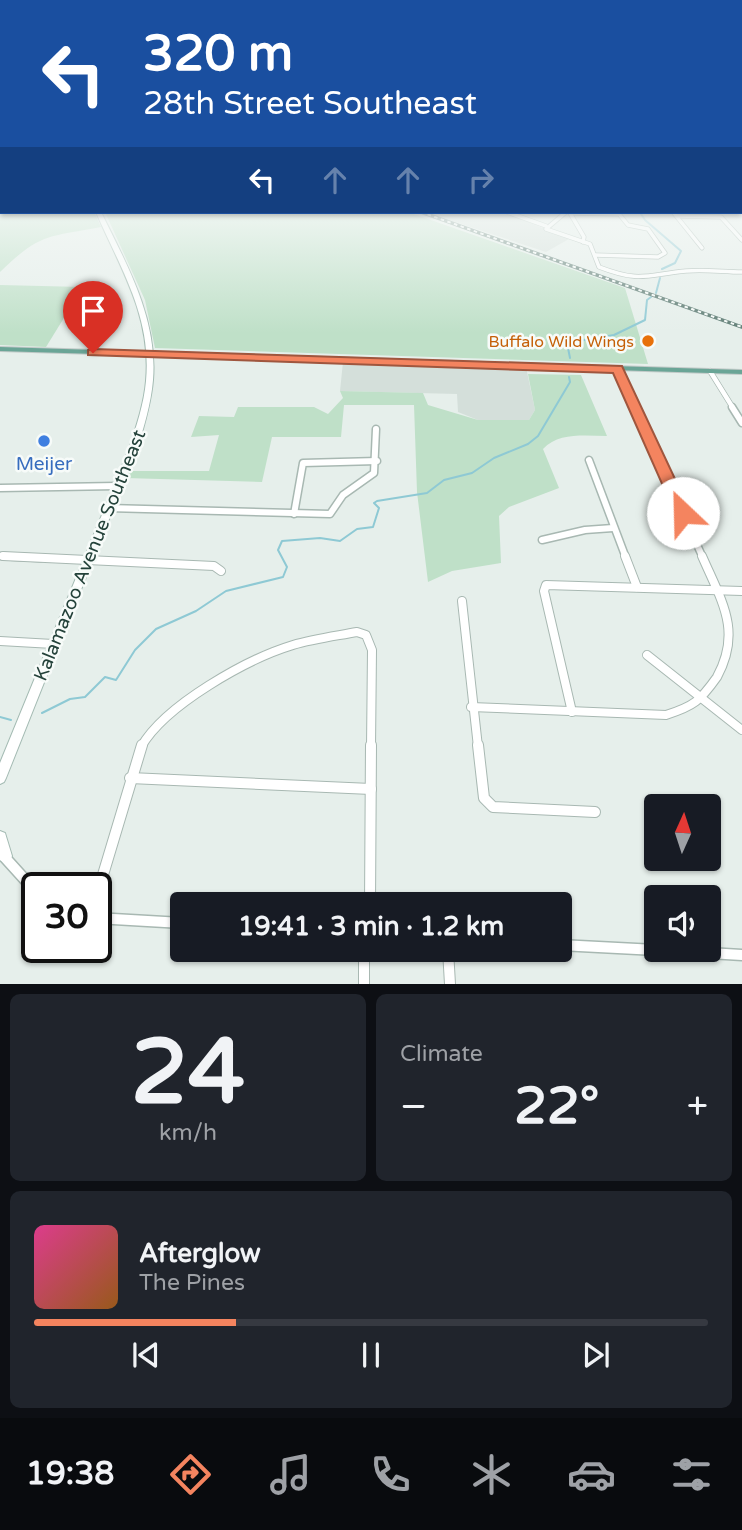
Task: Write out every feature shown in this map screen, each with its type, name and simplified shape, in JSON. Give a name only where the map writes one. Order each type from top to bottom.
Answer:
[{"type":"main road","name":"Kalamazoo Avenue Southeast","points":[[0,778],[143,421],[151,355],[141,303],[112,241]]},
{"type":"main road","points":[[0,349],[742,372]]},
{"type":"main road","points":[[0,838],[3,854]]},
{"type":"street","points":[[595,255],[658,257],[665,253],[656,241]]},
{"type":"street","points":[[696,241],[702,248]]},
{"type":"street","points":[[583,242],[593,247],[596,263],[603,270],[632,279],[686,271],[742,272]]},
{"type":"street","points":[[471,707],[666,715],[682,711],[702,698],[729,660],[734,645],[732,623],[618,369]]},
{"type":"street","points":[[710,371],[742,423]]},
{"type":"street","points":[[108,508],[330,514],[343,495],[372,476],[377,461],[376,429]]},
{"type":"street","points":[[294,514],[301,465],[311,460],[377,461]]},
{"type":"street","points":[[589,460],[613,528],[624,547],[636,587]]},
{"type":"street","points":[[0,488],[117,486]]},
{"type":"street","points":[[542,540],[585,530],[613,528]]},
{"type":"street","points":[[0,556],[214,566],[222,571]]},
{"type":"street","points":[[572,712],[544,591],[546,585],[742,591]]},
{"type":"street","points":[[462,601],[471,707],[482,788],[488,804],[502,808],[595,813]]},
{"type":"street","points":[[103,872],[139,750],[149,733],[177,709],[254,660],[293,645],[357,632],[366,635],[372,649],[370,892]]},
{"type":"street","points":[[0,641],[52,644]]},
{"type":"street","points":[[647,655],[742,730]]},
{"type":"street","points":[[130,778],[371,789]]},
{"type":"street","points":[[3,854],[21,875]]},
{"type":"street","points":[[112,919],[170,922]]},
{"type":"street","points":[[572,946],[644,949]]},
{"type":"street","points":[[721,953],[742,954]]},
{"type":"street","points":[[364,962],[365,984]]},
{"type":"street","points":[[449,962],[450,984]]},
{"type":"shaded area","points":[[512,241],[566,241],[546,252]]},
{"type":"shaded area","points":[[343,362],[526,367],[535,410],[529,420],[478,420],[458,412],[457,394],[340,391]]},
{"type":"green space","points":[[0,241],[41,241],[25,250],[0,272]]},
{"type":"green space","points":[[118,241],[491,241],[625,288],[648,364],[155,348],[145,300]]},
{"type":"green space","points":[[0,285],[83,287],[46,347],[0,345]]},
{"type":"green space","points":[[528,374],[581,375],[607,436],[564,437],[543,449],[559,488],[509,507],[499,516],[501,563],[452,571],[428,582],[417,492],[414,405],[344,405],[341,437],[272,437],[262,482],[125,478],[127,471],[209,471],[219,435],[191,437],[199,416],[234,417],[238,407],[314,407],[328,414],[343,398],[340,391],[423,393],[428,405],[478,420],[529,420],[535,410]]},
{"type":"waterway","points":[[662,269],[675,263],[681,251],[669,241]]},
{"type":"waterway","points":[[656,293],[660,278]]},
{"type":"waterway","points":[[570,358],[567,343],[614,335],[645,320],[647,300],[651,297]]},
{"type":"waterway","points":[[42,713],[70,699],[85,697],[105,677],[116,680],[135,650],[156,629],[196,611],[226,591],[283,577],[287,567],[278,550],[282,541],[320,538],[340,541],[357,529],[373,527],[379,508],[374,503],[377,501],[427,493],[444,480],[472,473],[494,458],[528,444],[538,436],[570,382],[569,377]]},
{"type":"waterway","points":[[0,717],[11,720]]},
{"type":"railway","points":[[502,241],[742,327]]},
{"type":"place","name":"Buffalo Wild Wings","points":[[648,341]]},
{"type":"place","name":"Meijer","points":[[44,441]]},
{"type":"route","points":[[93,353],[618,369],[683,513]]}]
